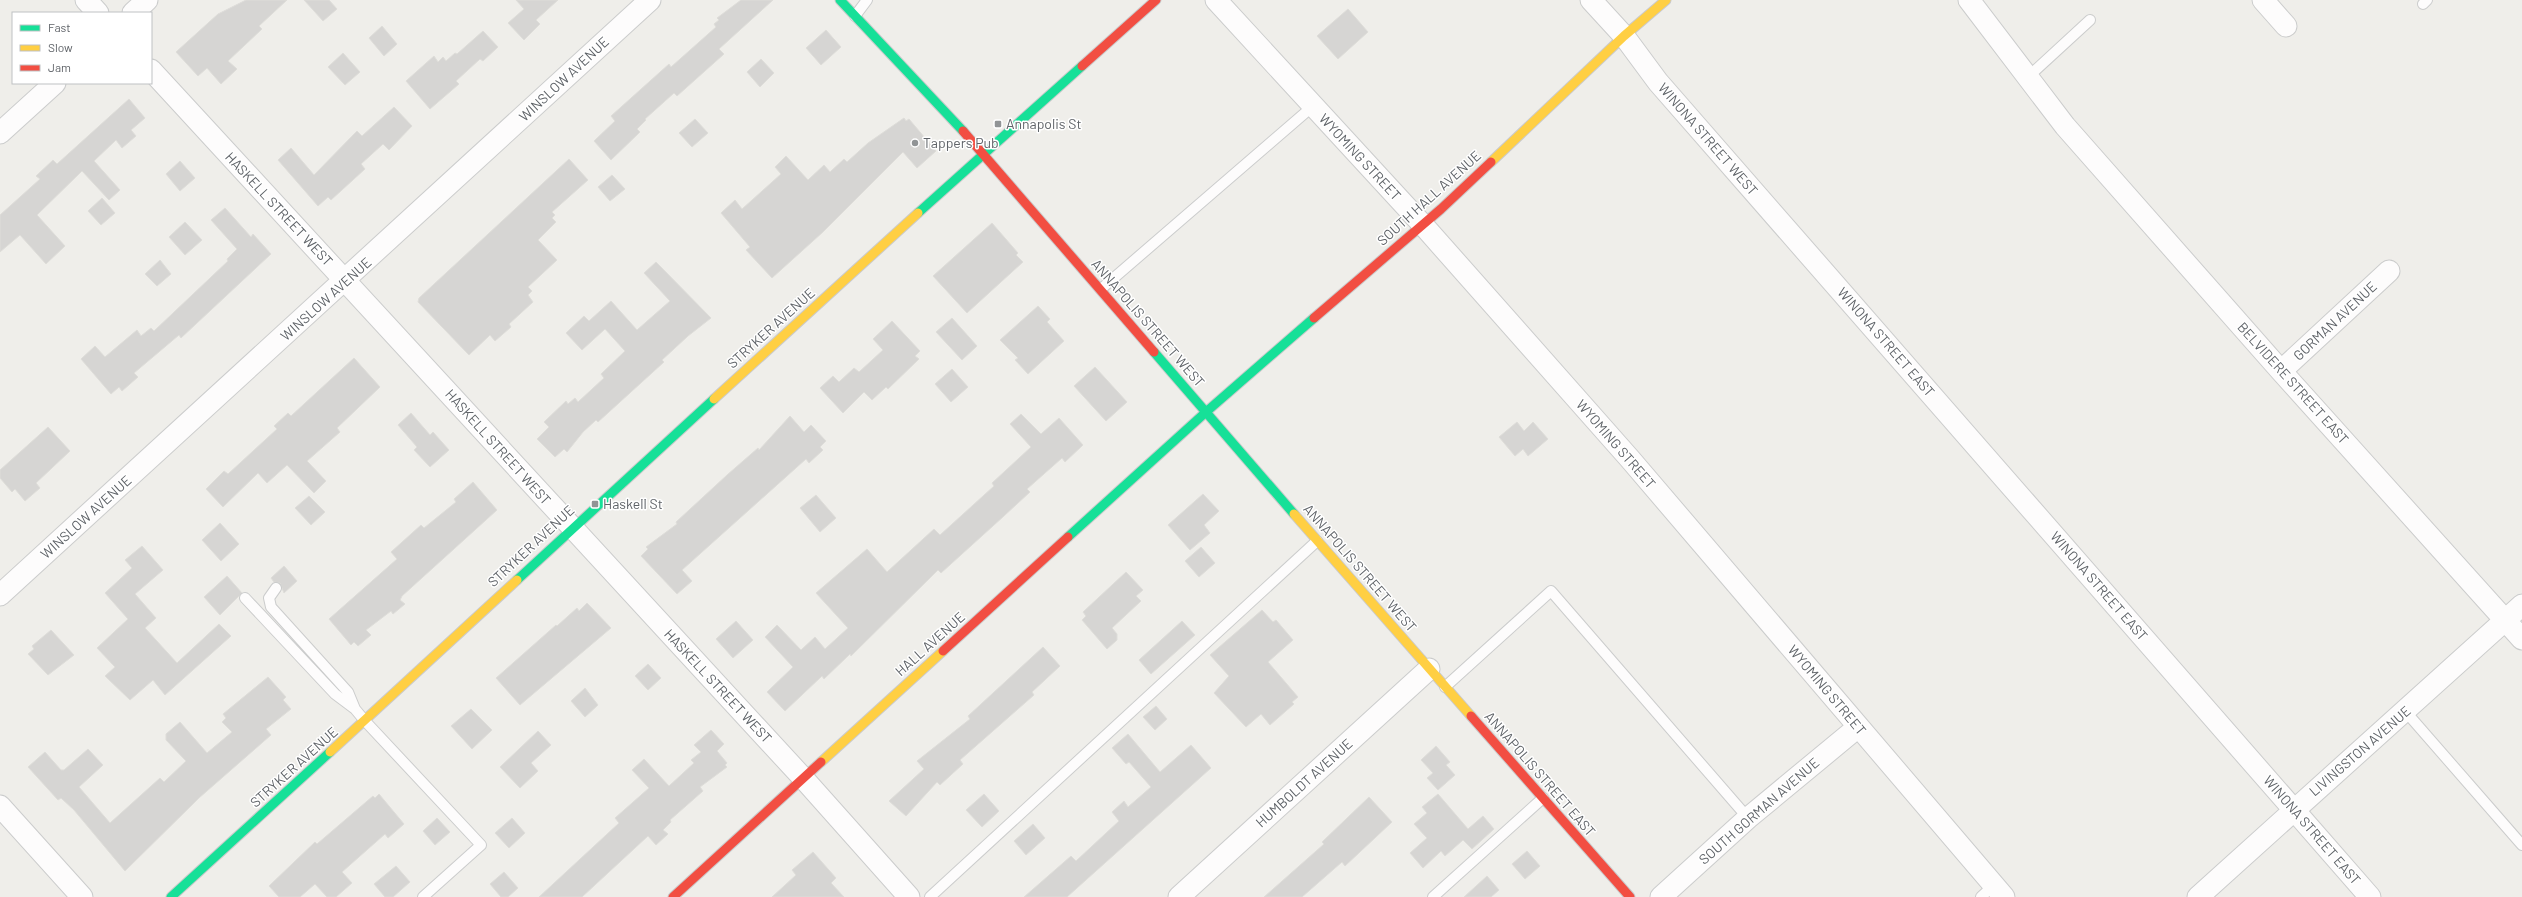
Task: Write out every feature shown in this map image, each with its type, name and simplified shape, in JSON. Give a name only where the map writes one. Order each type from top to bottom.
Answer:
[{"type":"street","points":[[86,0],[97,12]]},
{"type":"street","points":[[134,12],[147,0]]},
{"type":"street","name":"WINSLOW AVENUE","points":[[0,595],[346,280],[650,0]]},
{"type":"street","name":"ANNAPOLIS STREET WEST","points":[[840,0],[983,153],[1429,669]]},
{"type":"street","name":"STRYKER AVENUE","points":[[171,897],[365,721],[572,528],[983,153],[1156,0]]},
{"type":"street","name":"WYOMING STREET","points":[[1216,0],[1423,225],[1630,459],[1858,727],[1993,893]]},
{"type":"street","name":"WINONA STREET WEST","points":[[1591,0],[1624,36],[1658,82],[1828,276]]},
{"type":"street","name":"SOUTH HALL AVENUE","points":[[1206,412],[1423,225],[1624,36],[1666,0]]},
{"type":"street","name":"BELVIDERE STREET EAST","points":[[1969,0],[2065,126],[2281,371],[2522,639]]},
{"type":"street","points":[[2263,0],[2286,26]]},
{"type":"street","name":"HASKELL STREET WEST","points":[[152,71],[803,778],[909,897]]},
{"type":"street","points":[[0,133],[54,84]]},
{"type":"street","name":"GORMAN AVENUE","points":[[2281,371],[2389,271]]},
{"type":"street","name":"WINONA STREET EAST","points":[[1828,276],[2370,897]]},
{"type":"street","name":"HALL AVENUE","points":[[673,897],[1206,412]]},
{"type":"street","name":"LIVINGSTON AVENUE","points":[[2198,897],[2294,810],[2406,712],[2522,605]]},
{"type":"street","name":"ANNAPOLIS STREET EAST","points":[[1429,669],[1630,897]]},
{"type":"street","name":"HUMBOLDT AVENUE","points":[[1179,897],[1429,669]]},
{"type":"street","name":"SOUTH GORMAN AVENUE","points":[[1661,897],[1748,818],[1858,727]]},
{"type":"street","points":[[0,806],[82,897]]},
{"type":"lane","points":[[855,16],[867,0]]},
{"type":"lane","points":[[2028,77],[2090,20]]},
{"type":"lane","points":[[1101,289],[1313,106]]},
{"type":"lane","points":[[930,897],[1317,541]]},
{"type":"lane","points":[[276,588],[269,598],[271,606],[348,692],[355,709]]},
{"type":"lane","points":[[1445,687],[1551,591],[1748,818]]},
{"type":"lane","points":[[245,598],[335,694],[355,709],[481,845],[423,897]]},
{"type":"lane","points":[[2406,712],[2522,845]]},
{"type":"lane","points":[[1433,897],[1543,798]]},
{"type":"building","points":[[246,0],[287,0],[259,26],[262,29],[228,61],[237,69],[221,84],[207,68],[198,76],[176,52],[218,14]]},
{"type":"building","points":[[304,0],[329,0],[337,9],[323,21]]},
{"type":"building","points":[[516,0],[558,0],[536,20],[540,24],[524,40],[508,23],[524,9]]},
{"type":"building","points":[[741,0],[773,0],[719,49],[724,54],[677,96],[674,93],[645,119],[646,120],[637,129],[640,132],[611,160],[594,141],[615,121],[611,116],[669,64],[671,67],[716,27],[714,24],[719,20],[717,18]]},
{"type":"building","points":[[1348,9],[1368,32],[1338,59],[1317,36]]},
{"type":"building","points":[[382,26],[397,44],[384,56],[369,38]]},
{"type":"building","points":[[826,30],[841,47],[821,65],[806,48]]},
{"type":"building","points":[[483,31],[498,47],[483,61],[480,59],[456,81],[459,84],[430,109],[406,81],[434,56],[438,62],[443,57],[446,61],[455,53],[457,54]]},
{"type":"building","points":[[343,53],[360,72],[345,85],[328,67]]},
{"type":"building","points":[[761,59],[774,73],[760,87],[747,72]]},
{"type":"building","points":[[129,99],[145,118],[131,130],[136,136],[122,148],[116,140],[94,161],[120,190],[109,200],[82,171],[37,215],[65,246],[46,264],[20,235],[0,252],[0,215],[40,179],[36,176],[53,160],[57,164]]},
{"type":"building","points":[[394,107],[412,126],[389,150],[383,144],[361,164],[365,169],[331,200],[328,197],[318,206],[278,160],[291,148],[314,175],[357,131],[362,136]]},
{"type":"building","points":[[904,118],[906,121],[909,119],[936,151],[917,168],[903,152],[823,232],[772,278],[746,250],[750,247],[721,213],[735,200],[742,209],[781,174],[775,167],[786,156],[808,180],[824,165],[830,172],[844,159],[847,162],[868,143]]},
{"type":"building","points":[[695,119],[708,133],[692,147],[679,133]]},
{"type":"building","points":[[569,159],[588,180],[552,212],[555,215],[552,218],[556,222],[538,240],[557,260],[528,287],[532,291],[528,295],[533,302],[509,324],[511,327],[495,341],[490,335],[469,355],[418,302],[419,298]]},
{"type":"building","points":[[180,161],[195,178],[180,191],[166,174]]},
{"type":"building","points":[[612,175],[625,189],[610,201],[598,187]]},
{"type":"building","points":[[102,198],[115,213],[101,225],[88,211]]},
{"type":"building","points":[[225,208],[251,237],[253,234],[271,254],[181,338],[179,335],[134,373],[138,377],[122,391],[119,387],[111,394],[81,359],[95,346],[105,357],[137,330],[141,336],[151,328],[154,331],[228,261],[227,259],[237,249],[211,220]]},
{"type":"building","points":[[185,222],[202,240],[185,255],[169,237]]},
{"type":"building","points":[[992,223],[1018,253],[1016,255],[1023,262],[967,313],[933,276]]},
{"type":"building","points":[[160,260],[171,274],[157,286],[145,274]]},
{"type":"building","points":[[656,262],[711,318],[688,336],[662,360],[664,362],[598,422],[596,420],[583,432],[567,452],[564,449],[555,457],[537,439],[549,427],[544,422],[566,401],[568,404],[575,398],[578,402],[604,378],[601,374],[625,351],[605,329],[582,350],[566,333],[584,316],[589,321],[611,301],[637,330],[670,301],[644,273]]},
{"type":"building","points":[[1038,306],[1050,319],[1047,322],[1064,341],[1028,374],[1015,360],[1018,358],[1000,340]]},
{"type":"building","points":[[952,318],[977,346],[962,360],[936,332]]},
{"type":"building","points":[[892,321],[920,351],[915,356],[919,359],[888,389],[886,387],[872,400],[864,392],[843,413],[820,388],[833,376],[839,382],[854,368],[859,372],[883,350],[873,339]]},
{"type":"building","points":[[354,358],[380,387],[337,428],[340,432],[307,461],[326,481],[314,493],[287,465],[267,483],[258,473],[223,507],[206,489],[224,471],[228,474],[277,429],[274,426],[288,413],[291,416]]},
{"type":"building","points":[[1095,367],[1127,402],[1106,421],[1074,386]]},
{"type":"building","points":[[952,369],[968,387],[951,402],[935,384]]},
{"type":"building","points":[[411,413],[430,435],[433,432],[449,450],[430,467],[414,450],[417,447],[398,425]]},
{"type":"building","points":[[1021,414],[1041,434],[1059,418],[1083,445],[1065,462],[1062,458],[1027,489],[1030,492],[1004,516],[941,573],[938,570],[851,656],[850,654],[824,679],[822,676],[785,711],[767,692],[793,667],[765,637],[777,625],[801,650],[815,637],[825,649],[848,628],[816,593],[867,549],[887,572],[934,529],[940,535],[994,486],[992,483],[1031,447],[1010,424]]},
{"type":"building","points":[[790,416],[804,432],[811,425],[826,441],[820,447],[823,450],[809,463],[806,459],[682,570],[692,581],[677,594],[641,556],[648,549],[646,547],[677,524],[676,522],[727,475],[758,448],[759,450]]},
{"type":"building","points":[[1517,422],[1524,431],[1533,422],[1548,439],[1528,456],[1523,449],[1515,456],[1499,437]]},
{"type":"building","points":[[48,427],[70,451],[36,483],[40,488],[25,501],[15,489],[12,492],[0,478],[0,470]]},
{"type":"building","points":[[473,482],[497,510],[402,596],[400,600],[405,604],[393,614],[391,611],[366,630],[371,635],[358,646],[354,642],[351,645],[329,619],[397,559],[391,552],[421,525],[424,528],[456,502],[454,499]]},
{"type":"building","points":[[1203,494],[1219,511],[1204,525],[1210,533],[1190,550],[1168,525]]},
{"type":"building","points":[[816,495],[836,518],[820,532],[800,508]]},
{"type":"building","points":[[309,496],[325,512],[311,525],[295,508]]},
{"type":"building","points":[[220,523],[239,544],[221,561],[202,540]]},
{"type":"building","points":[[142,546],[163,570],[135,594],[156,618],[145,628],[177,663],[219,624],[231,636],[165,695],[153,680],[130,700],[105,676],[115,667],[97,648],[128,619],[105,593],[132,568],[125,560]]},
{"type":"building","points":[[1201,547],[1215,563],[1199,577],[1185,561]]},
{"type":"building","points":[[284,566],[297,581],[284,593],[280,583],[274,582],[271,578]]},
{"type":"building","points":[[1126,572],[1143,590],[1136,596],[1141,601],[1112,628],[1117,634],[1117,640],[1107,649],[1082,620],[1086,616],[1083,612]]},
{"type":"building","points":[[227,576],[242,593],[220,615],[204,597]]},
{"type":"building","points":[[587,603],[611,628],[520,705],[496,678],[556,625],[557,626],[577,608],[579,611]]},
{"type":"building","points":[[1262,610],[1273,622],[1276,620],[1293,640],[1268,662],[1298,697],[1292,702],[1294,704],[1270,725],[1261,714],[1246,727],[1214,693],[1229,676],[1210,655]]},
{"type":"building","points":[[736,621],[753,640],[733,658],[716,639]]},
{"type":"building","points":[[1182,621],[1195,635],[1151,674],[1139,660]]},
{"type":"building","points":[[51,630],[74,655],[48,675],[28,654],[34,649],[32,646]]},
{"type":"building","points":[[1043,647],[1060,666],[1032,692],[1034,695],[960,760],[963,764],[940,785],[937,782],[906,816],[889,801],[924,769],[917,761],[970,719],[968,716]]},
{"type":"building","points":[[648,664],[661,678],[648,690],[635,676]]},
{"type":"building","points":[[268,677],[286,697],[283,700],[291,709],[266,729],[271,735],[199,798],[125,871],[74,810],[61,798],[58,800],[28,767],[45,752],[61,770],[64,770],[88,749],[103,765],[79,787],[110,823],[160,778],[164,782],[186,761],[166,740],[166,734],[180,722],[207,753],[232,732],[222,722],[226,718],[223,714]]},
{"type":"building","points":[[585,688],[598,705],[585,717],[571,701]]},
{"type":"building","points":[[1156,706],[1167,719],[1155,730],[1143,717]]},
{"type":"building","points":[[471,709],[492,730],[472,749],[451,726]]},
{"type":"building","points":[[711,730],[724,744],[717,751],[727,763],[725,765],[727,767],[700,787],[703,791],[670,820],[671,822],[663,830],[668,834],[656,845],[648,836],[582,897],[539,897],[619,823],[615,818],[649,788],[632,770],[644,759],[669,786],[694,763],[691,760],[701,752],[694,745]]},
{"type":"building","points":[[538,731],[551,745],[531,763],[538,771],[520,788],[500,767]]},
{"type":"building","points":[[1128,734],[1160,772],[1191,745],[1211,768],[1067,897],[1024,897],[1071,856],[1076,861],[1119,821],[1112,812],[1124,801],[1128,807],[1151,787],[1129,762],[1126,764],[1112,748]]},
{"type":"building","points":[[1436,746],[1450,762],[1446,765],[1455,775],[1438,790],[1427,778],[1433,773],[1421,760]]},
{"type":"building","points":[[379,794],[404,824],[388,838],[385,834],[342,872],[352,883],[336,897],[327,897],[315,884],[300,897],[279,897],[269,886],[315,842],[317,844],[373,796],[375,798]]},
{"type":"building","points":[[984,794],[999,811],[982,827],[966,810]]},
{"type":"building","points":[[1438,794],[1468,829],[1483,816],[1494,829],[1472,849],[1463,840],[1445,856],[1441,851],[1423,868],[1410,853],[1427,838],[1414,824],[1427,813],[1422,807]]},
{"type":"building","points":[[1369,797],[1392,822],[1345,866],[1342,862],[1302,897],[1264,897],[1324,844],[1322,842]]},
{"type":"building","points":[[437,818],[450,832],[435,845],[423,831]]},
{"type":"building","points":[[512,818],[525,833],[509,848],[495,833]]},
{"type":"building","points":[[1033,824],[1045,838],[1026,855],[1014,841]]},
{"type":"building","points":[[1527,851],[1540,866],[1525,879],[1512,864]]},
{"type":"building","points":[[813,852],[836,878],[831,883],[844,897],[772,897],[796,875],[792,870]]},
{"type":"building","points":[[396,866],[410,882],[393,897],[385,897],[374,884]]},
{"type":"building","points":[[504,872],[518,888],[508,897],[501,897],[490,884]]},
{"type":"building","points":[[1487,876],[1499,890],[1491,897],[1464,897]]},
{"type":"traffic: fast","points":[[840,0],[963,131]]},
{"type":"traffic: fast","points":[[918,213],[1082,66]]},
{"type":"traffic: fast","points":[[1068,537],[1206,412],[1314,318]]},
{"type":"traffic: fast","points":[[1154,352],[1294,514]]},
{"type":"traffic: fast","points":[[517,580],[714,399]]},
{"type":"traffic: fast","points":[[171,897],[330,752]]},
{"type":"traffic: slow","points":[[1491,162],[1624,36],[1666,0]]},
{"type":"traffic: slow","points":[[714,399],[918,213]]},
{"type":"traffic: slow","points":[[1294,514],[1471,716]]},
{"type":"traffic: slow","points":[[330,752],[517,580]]},
{"type":"traffic: slow","points":[[821,762],[943,651]]},
{"type":"traffic: jam","points":[[1082,66],[1156,0]]},
{"type":"traffic: jam","points":[[963,131],[1154,352]]},
{"type":"traffic: jam","points":[[1314,318],[1441,209],[1491,162]]},
{"type":"traffic: jam","points":[[943,651],[1068,537]]},
{"type":"traffic: jam","points":[[1471,716],[1630,897]]},
{"type":"traffic: jam","points":[[673,897],[821,762]]},
{"type":"place","name":"Annapolis St","points":[[998,124]]},
{"type":"place","name":"Tappers Pub","points":[[915,143]]},
{"type":"place","name":"Haskell St","points":[[595,504]]}]
